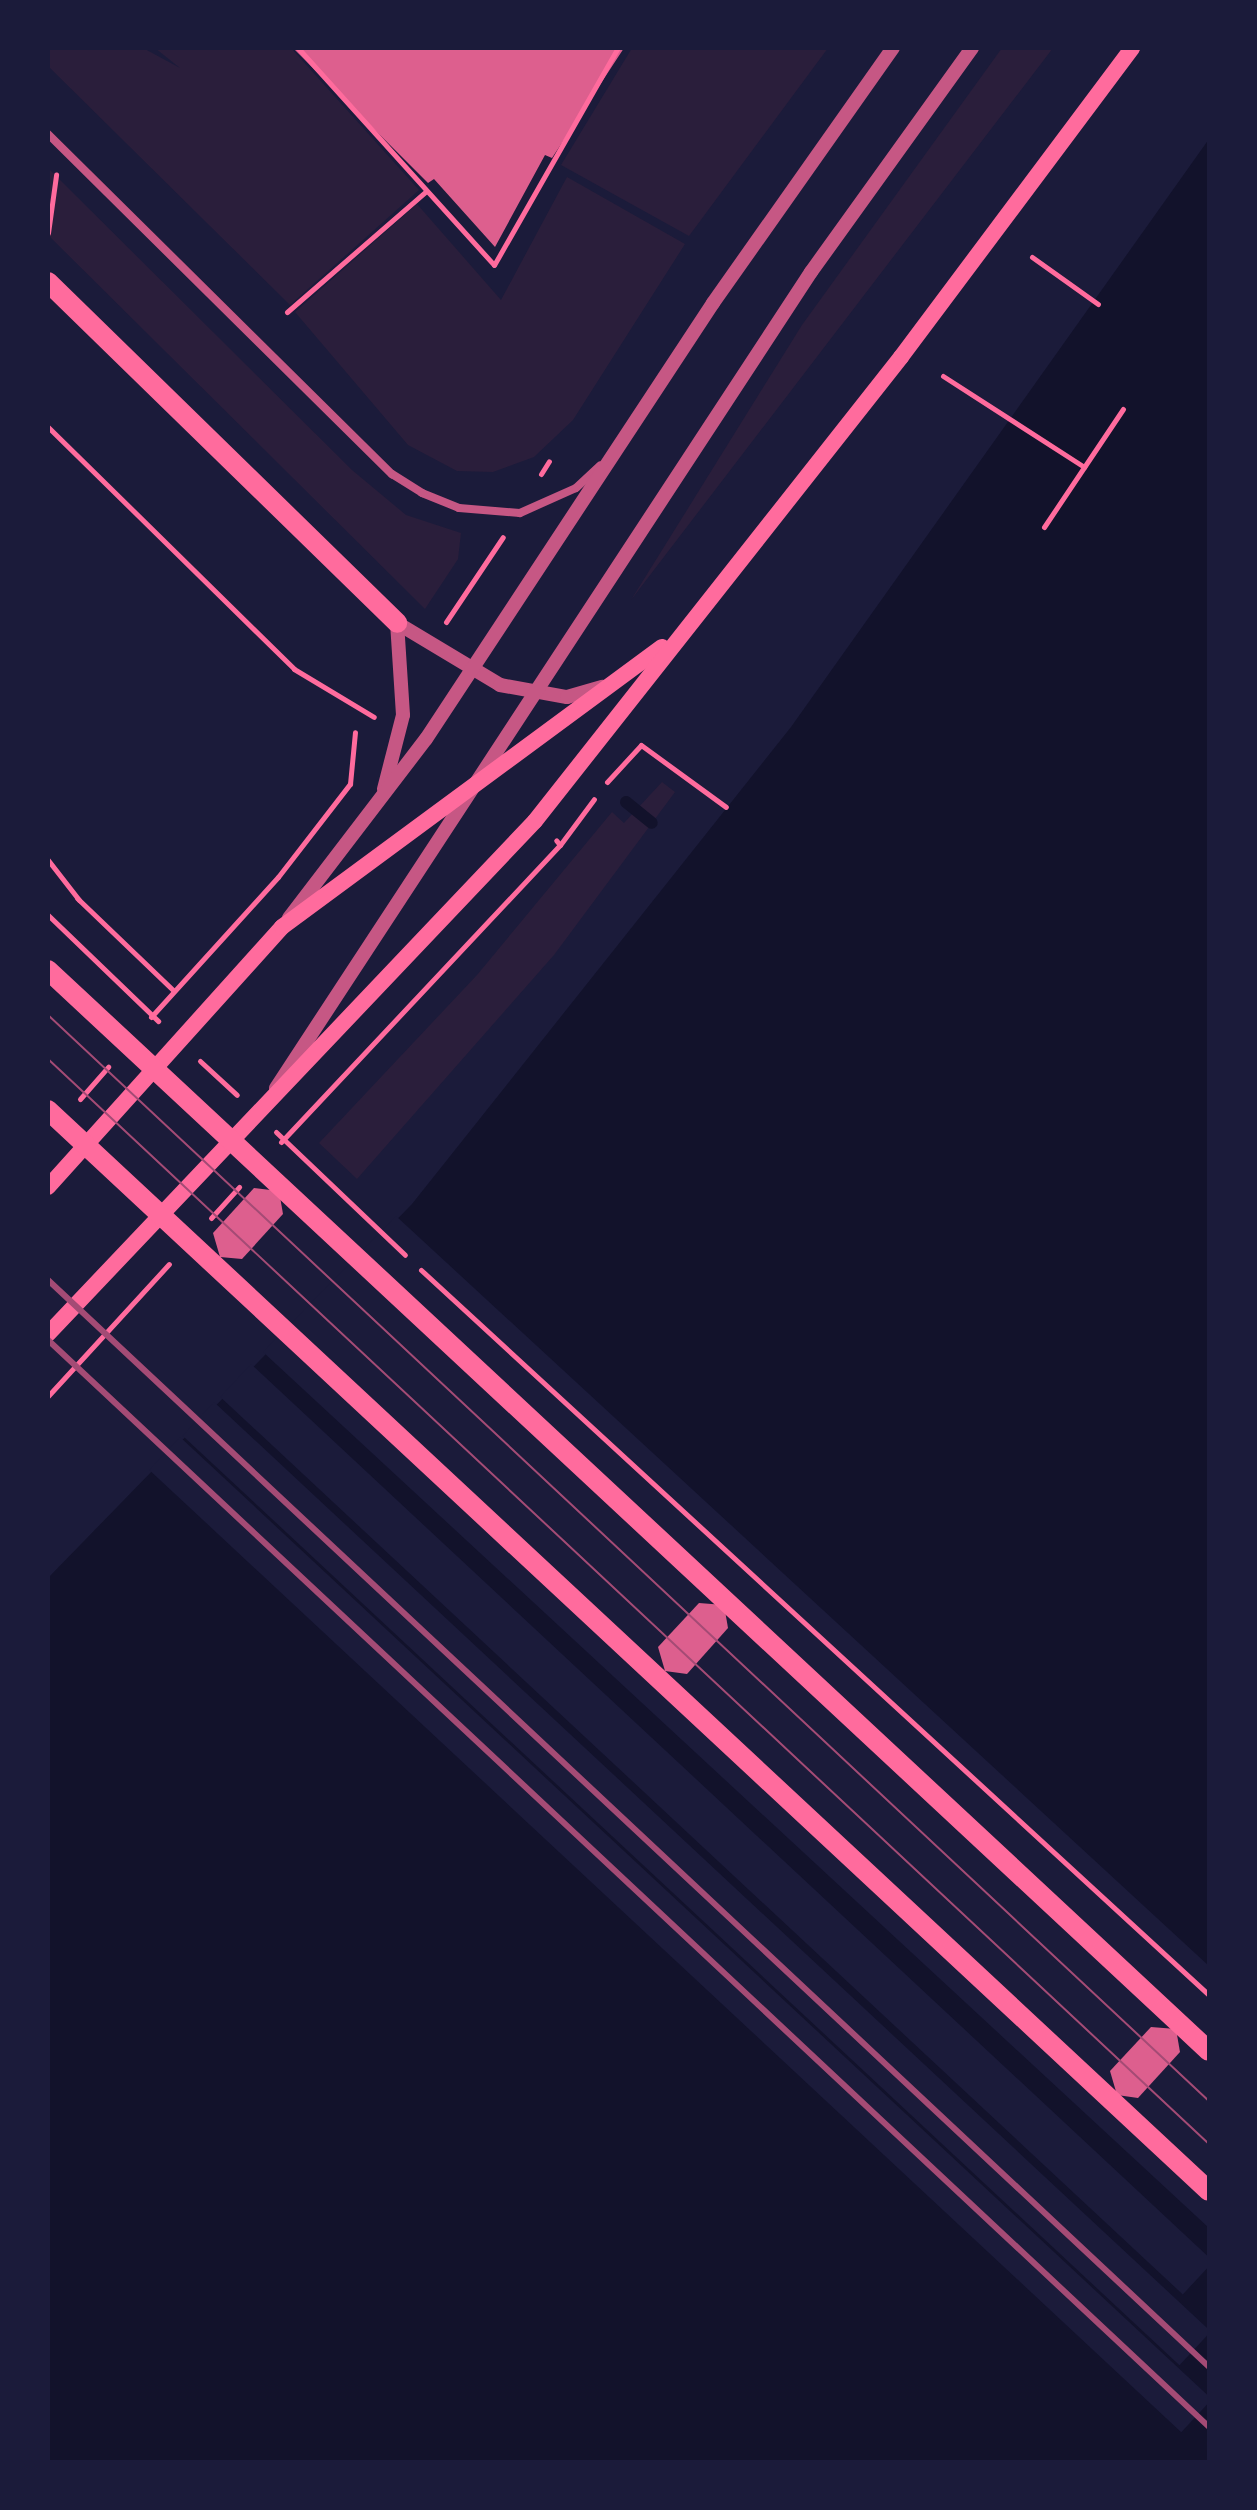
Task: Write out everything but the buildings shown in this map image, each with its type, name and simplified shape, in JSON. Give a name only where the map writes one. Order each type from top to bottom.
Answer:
[{"type":"main road","points":[[48,1334],[271,1096],[354,1018],[535,821],[679,634],[901,357],[1132,48]]},
{"type":"main road","points":[[48,282],[397,623]]},
{"type":"main road","points":[[48,1187],[282,927],[482,775],[679,634]]},
{"type":"main road","points":[[48,970],[1209,2051]]},
{"type":"main road","points":[[48,1110],[1209,2191]]},
{"type":"street","points":[[282,927],[381,801],[893,48]]},
{"type":"street","points":[[271,1096],[326,1001],[535,696],[811,272],[972,48]]},
{"type":"street","points":[[48,134],[392,474],[459,508],[520,513],[576,488],[616,452]]},
{"type":"street","points":[[397,623],[472,670],[535,696],[567,697],[603,687]]},
{"type":"street","points":[[381,801],[403,715],[397,623]]},
{"type":"path","points":[[298,48],[494,265],[618,48]]},
{"type":"path","points":[[48,233],[53,181],[69,154]]},
{"type":"path","points":[[287,312],[426,191]]},
{"type":"path","points":[[1032,257],[1098,304]]},
{"type":"path","points":[[943,376],[1084,467]]},
{"type":"path","points":[[1044,527],[1123,409]]},
{"type":"path","points":[[48,427],[294,669],[357,709],[401,671]]},
{"type":"path","points":[[427,643],[520,513],[549,461]]},
{"type":"path","points":[[142,1027],[278,877],[350,784],[355,732]]},
{"type":"path","points":[[560,845],[641,745],[726,807]]},
{"type":"path","points":[[48,860],[116,941]]},
{"type":"path","points":[[77,898],[116,941],[174,991]]},
{"type":"path","points":[[48,915],[166,1027]]},
{"type":"path","points":[[189,1049],[246,1104]]},
{"type":"path","points":[[69,1112],[111,1063]]},
{"type":"path","points":[[270,1126],[1209,1995]]},
{"type":"shaded area","points":[[48,48],[143,48],[180,68],[155,48],[291,48],[419,190],[290,305],[48,66]]},
{"type":"shaded area","points":[[632,48],[828,48],[689,236],[561,165]]},
{"type":"shaded area","points":[[1002,48],[1053,48],[631,600],[802,325]]},
{"type":"shaded area","points":[[1209,139],[1209,2462],[48,2462],[48,1578],[412,1204],[791,727]]},
{"type":"shaded area","points":[[48,168],[352,470],[406,515],[461,533],[458,559],[425,609],[48,235]]},
{"type":"shaded area","points":[[567,177],[685,244],[573,420],[534,457],[493,472],[457,471],[408,445],[295,312],[417,204],[501,300]]},
{"type":"shaded area","points":[[662,782],[675,792],[554,955],[357,1179],[319,1143],[477,975],[612,812],[624,823]]},
{"type":"pier","points":[[396,1216],[1209,1966],[1209,2228],[263,1352]]},
{"type":"pier","points":[[251,1364],[1209,2257],[1209,2266],[1183,2294],[220,1397]]},
{"type":"pier","points":[[214,1402],[1209,2330],[1179,2365],[183,1436]]},
{"type":"pier","points":[[180,1437],[1209,2397],[1209,2402],[1181,2432],[149,1470]]},
{"type":"waterway","points":[[626,802],[652,823]]},
{"type":"tram line","points":[[48,1015],[1209,2101]]},
{"type":"tram line","points":[[48,1059],[1209,2144]]},
{"type":"railway","points":[[48,1280],[1209,2367]]},
{"type":"railway","points":[[48,1340],[1209,2427]]}]
